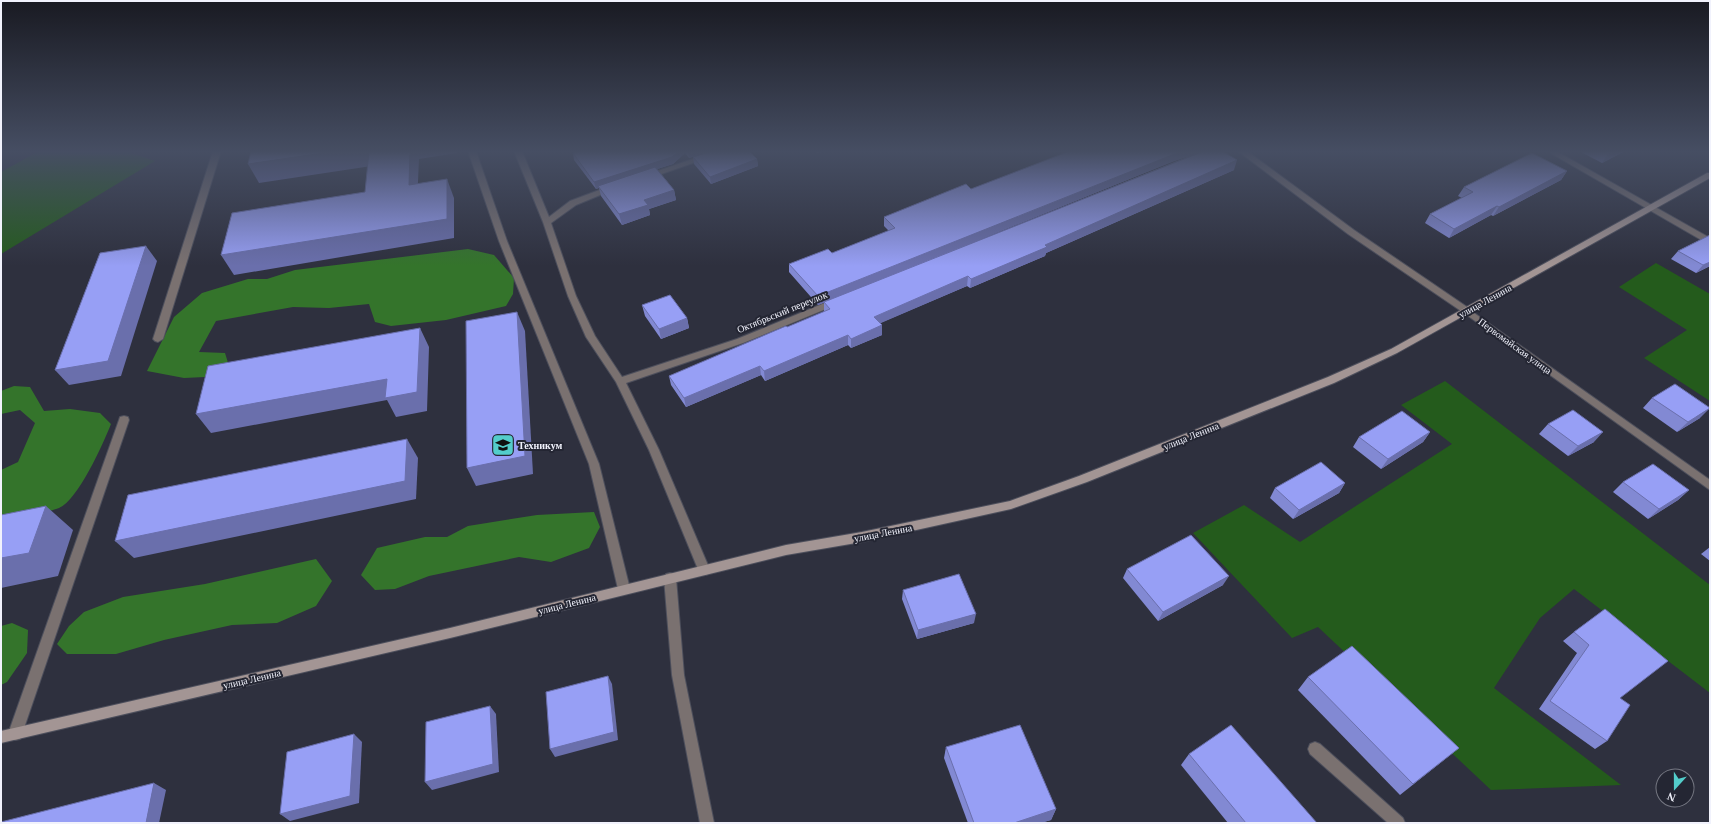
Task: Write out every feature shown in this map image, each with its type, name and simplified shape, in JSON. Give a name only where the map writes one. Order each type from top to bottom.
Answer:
[{"type":"main road","name":"улица Ленина","points":[[1,737],[450,633],[786,550],[862,537],[1011,505],[1082,479],[1331,380],[1394,351],[1686,189]]},
{"type":"street","points":[[158,339],[205,189]]},
{"type":"street","points":[[485,189],[503,241],[594,464],[624,590]]},
{"type":"street","points":[[534,189],[547,222],[572,296],[591,337],[620,381],[654,450],[704,570]]},
{"type":"street","points":[[547,222],[573,203],[608,189]]},
{"type":"street","name":"Первомайская улица","points":[[1294,189],[1351,232],[1467,311],[1710,486]]},
{"type":"street","points":[[1619,189],[1710,242]]},
{"type":"street","name":"Октябрьский переулок","points":[[620,381],[740,341],[841,300]]},
{"type":"street","points":[[15,734],[124,420]]},
{"type":"street","points":[[670,578],[678,675],[707,823]]},
{"type":"street","points":[[1315,749],[1398,823]]},
{"type":"green space","points":[[1,189],[108,189],[1,254]]},
{"type":"green space","points":[[468,249],[494,255],[514,278],[513,294],[506,306],[446,320],[391,326],[375,322],[369,304],[329,308],[293,307],[216,321],[199,352],[225,353],[229,366],[205,377],[184,378],[147,371],[174,317],[202,293],[248,279],[267,279],[295,270]]},
{"type":"green space","points":[[1656,263],[1710,294],[1710,401],[1644,358],[1687,330],[1619,287]]},
{"type":"green space","points":[[1445,381],[1710,585],[1710,693],[1574,589],[1540,618],[1494,688],[1621,785],[1491,790],[1318,627],[1292,638],[1193,533],[1244,505],[1300,542],[1452,444],[1401,405]]},
{"type":"green space","points":[[14,386],[30,387],[44,411],[70,409],[100,413],[111,424],[82,483],[66,503],[59,508],[45,512],[1,519],[1,470],[18,462],[35,423],[20,410],[1,414],[1,391]]},
{"type":"green space","points":[[594,512],[600,527],[589,548],[551,562],[519,557],[429,576],[395,589],[375,590],[361,575],[377,548],[425,537],[447,537],[468,526],[537,515]]},
{"type":"green space","points":[[316,559],[332,581],[316,606],[277,623],[232,625],[164,640],[116,654],[67,654],[57,644],[69,626],[84,612],[123,597],[205,584]]},
{"type":"green space","points":[[12,623],[28,630],[27,653],[7,682],[1,685],[1,626]]},
{"type":"building","points":[[365,189],[447,189],[447,219],[221,255],[232,213],[365,192]]},
{"type":"building","points":[[601,189],[674,190],[644,200],[648,205],[619,214]]},
{"type":"building","points":[[952,189],[1085,189],[818,296],[789,264],[828,249],[832,253],[895,228],[884,217]]},
{"type":"building","points":[[1107,189],[1170,189],[1045,245],[1047,247],[971,279],[968,276],[874,317],[882,325],[851,339],[848,335],[764,371],[760,366],[684,398],[669,376],[786,326],[787,327],[830,309],[824,302]]},
{"type":"building","points":[[1468,189],[1532,189],[1454,229],[1430,214],[1473,192]]},
{"type":"building","points":[[1710,235],[1710,262],[1703,265],[1678,251]]},
{"type":"building","points":[[146,246],[108,361],[55,370],[100,253]]},
{"type":"building","points":[[670,295],[687,318],[659,329],[642,305]]},
{"type":"building","points":[[517,312],[525,456],[467,468],[466,321]]},
{"type":"building","points":[[420,328],[417,392],[385,398],[387,379],[196,414],[208,366]]},
{"type":"building","points":[[1675,384],[1710,408],[1688,422],[1652,398]]},
{"type":"building","points":[[1573,410],[1603,432],[1578,446],[1548,424]]},
{"type":"building","points":[[1402,411],[1430,432],[1388,459],[1359,437]]},
{"type":"building","points":[[407,439],[405,481],[115,541],[128,495]]},
{"type":"building","points":[[1321,462],[1345,483],[1299,510],[1275,488]]},
{"type":"building","points":[[1653,464],[1689,490],[1659,509],[1623,482]]},
{"type":"building","points":[[46,506],[29,553],[1,558],[1,515]]},
{"type":"building","points":[[1191,535],[1229,576],[1163,612],[1127,569]]},
{"type":"building","points":[[959,574],[976,614],[918,630],[903,590]]},
{"type":"building","points":[[1605,609],[1668,661],[1620,698],[1630,705],[1607,741],[1550,701],[1589,645],[1574,632]]},
{"type":"building","points":[[1352,646],[1459,748],[1413,784],[1308,677]]},
{"type":"building","points":[[608,676],[614,732],[550,749],[546,692]]},
{"type":"building","points":[[490,706],[493,764],[425,782],[426,722]]},
{"type":"building","points":[[1020,725],[1056,809],[1014,823],[974,823],[946,747]]},
{"type":"building","points":[[1231,725],[1317,823],[1246,823],[1189,754]]},
{"type":"building","points":[[354,734],[350,796],[280,814],[287,752]]},
{"type":"building","points":[[154,783],[146,823],[1,823],[1,822]]},
{"type":"place","name":"Техникум","points":[[503,445]]}]
